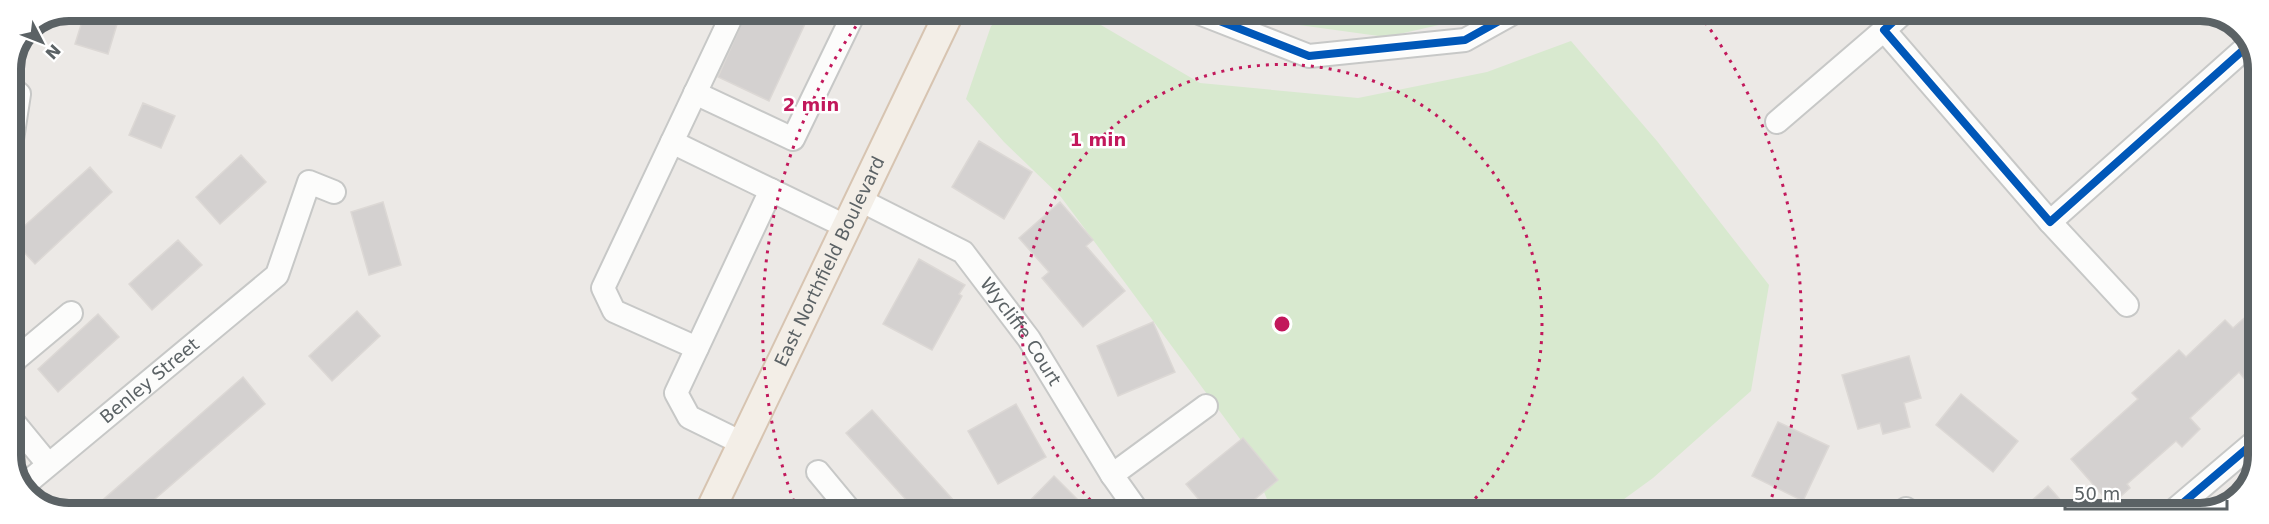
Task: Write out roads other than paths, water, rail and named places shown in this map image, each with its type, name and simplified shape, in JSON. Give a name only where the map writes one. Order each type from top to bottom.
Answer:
[{"type":"main road","name":"East Northfield Boulevard","points":[[714,503],[945,21]]},
{"type":"street","points":[[697,348],[614,311],[603,288],[729,21]]},
{"type":"street","points":[[695,93],[793,139],[850,21]]},
{"type":"street","points":[[1220,21],[1309,56],[1465,40],[1499,21]]},
{"type":"street","points":[[1777,122],[1894,21]]},
{"type":"street","points":[[1884,30],[2050,222],[2127,305]]},
{"type":"street","points":[[2050,222],[2244,50]]},
{"type":"street","points":[[672,142],[845,226]]},
{"type":"street","name":"Benley Street","points":[[29,481],[277,275],[309,182],[334,192]]},
{"type":"street","points":[[742,443],[689,417],[676,393],[771,190]]},
{"type":"street","name":"Wycliffe Court","points":[[858,199],[963,252],[1029,339],[1112,476],[1132,503]]},
{"type":"street","points":[[21,355],[71,313]]},
{"type":"street","points":[[1112,476],[1206,406]]},
{"type":"street","points":[[21,430],[48,464]]},
{"type":"street","points":[[2183,503],[2248,448]]},
{"type":"street","points":[[818,472],[844,503]]}]
